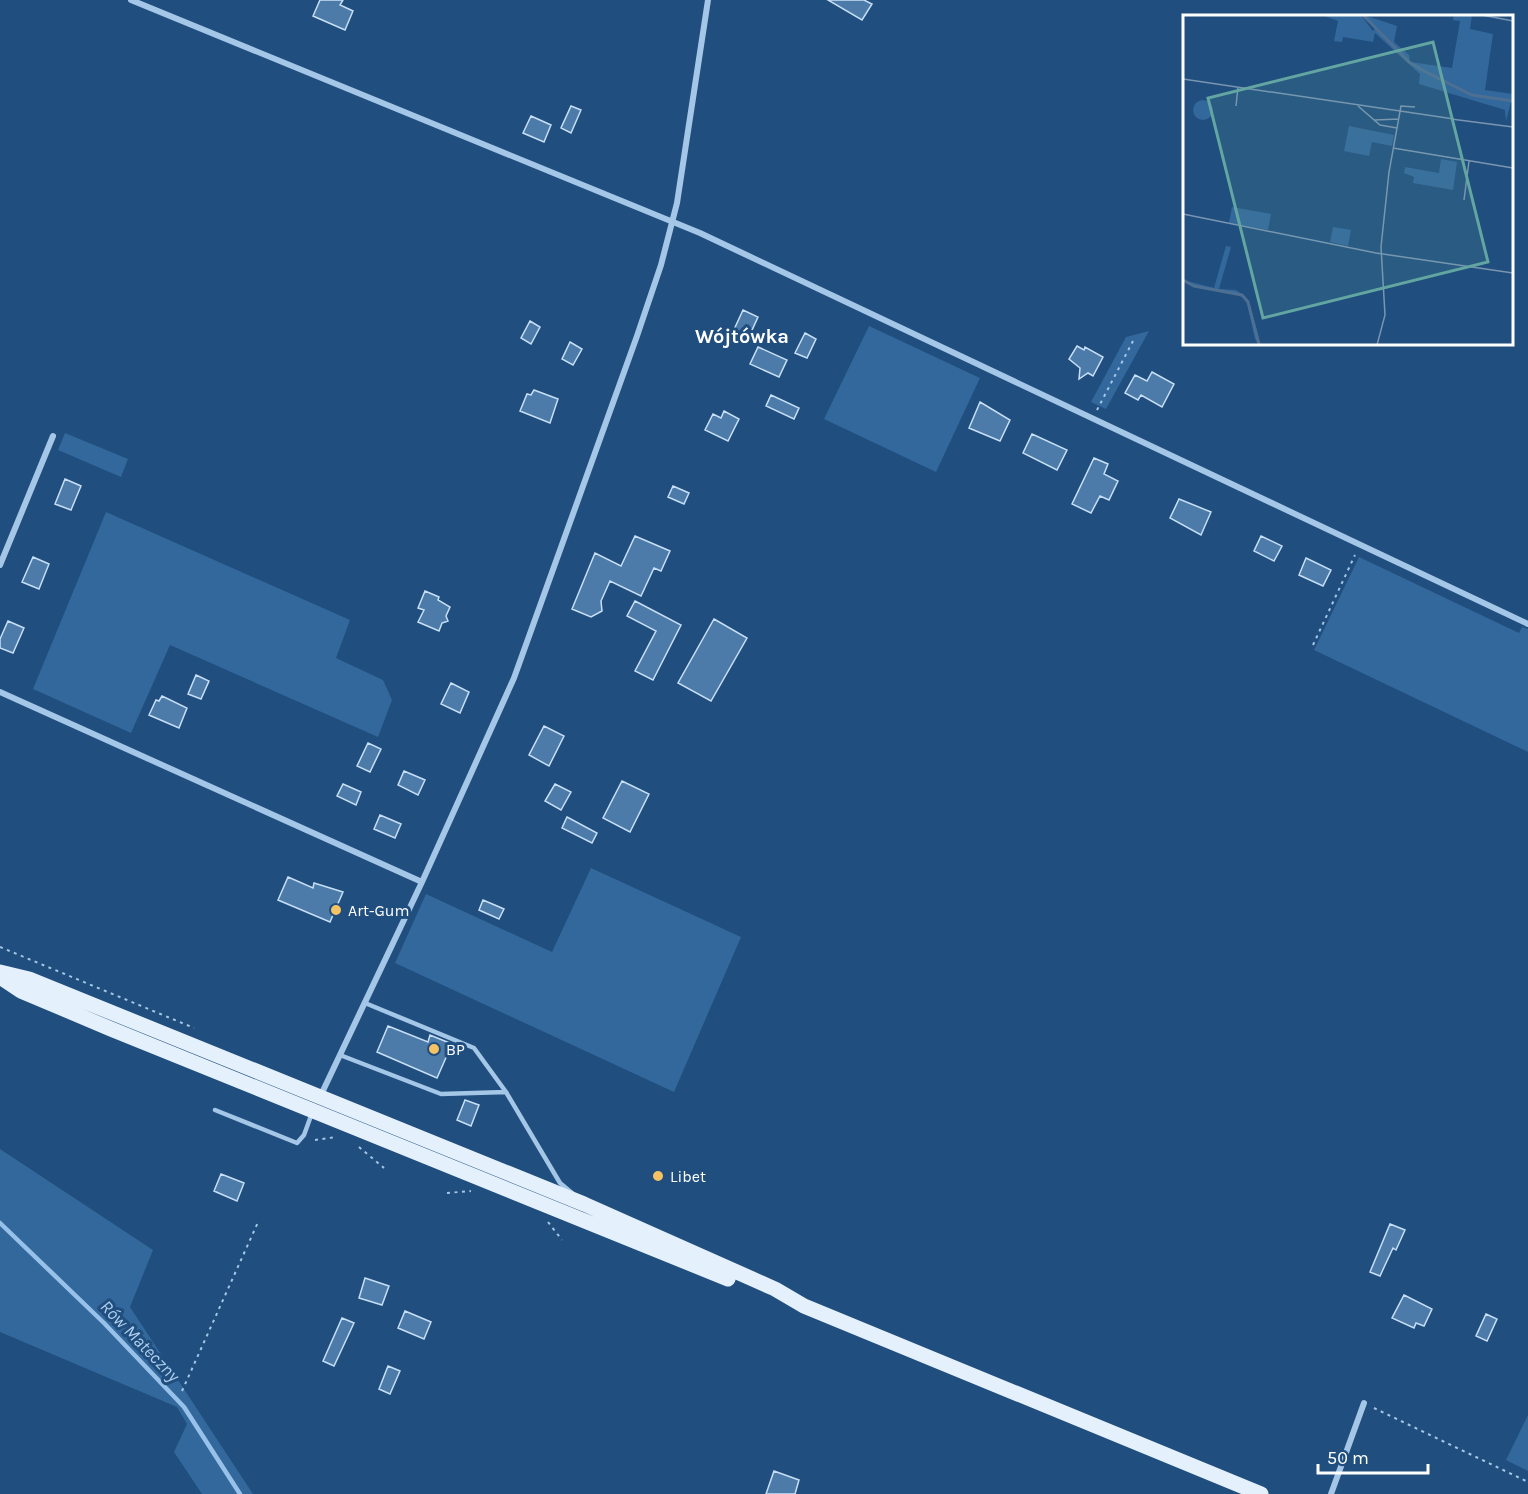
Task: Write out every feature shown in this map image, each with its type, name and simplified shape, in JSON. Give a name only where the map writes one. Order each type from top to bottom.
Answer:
[{"type":"main road","points":[[0,972],[29,979],[773,1298],[804,1306],[1261,1494]]},
{"type":"main road","points":[[0,977],[41,999],[584,1204],[775,1289],[804,1306]]},
{"type":"street","points":[[131,0],[700,233],[1528,624]]},
{"type":"street","points":[[316,1104],[422,882],[514,678],[637,336],[661,265],[672,223],[708,0]]},
{"type":"street","points":[[0,565],[53,436]]},
{"type":"street","points":[[0,692],[422,882]]},
{"type":"street","points":[[1331,1494],[1364,1403]]},
{"type":"lane","points":[[364,1003],[474,1048],[506,1092],[560,1183],[584,1204]]},
{"type":"lane","points":[[340,1055],[441,1094],[506,1092]]},
{"type":"lane","points":[[215,1110],[297,1143],[304,1135],[316,1104]]},
{"type":"path","points":[[1093,417],[1133,341]]},
{"type":"path","points":[[1313,645],[1360,544]]},
{"type":"path","points":[[315,1140],[338,1137]]},
{"type":"path","points":[[354,1143],[384,1168]]},
{"type":"path","points":[[182,1392],[259,1220]]},
{"type":"path","points":[[1364,1403],[1528,1482]]},
{"type":"shaded area","points":[[869,326],[980,378],[936,472],[824,419]]},
{"type":"shaded area","points":[[1149,331],[1106,409],[1091,402],[1126,337]]},
{"type":"shaded area","points":[[65,433],[128,459],[121,477],[58,450]]},
{"type":"shaded area","points":[[106,512],[350,620],[336,658],[383,680],[392,700],[378,737],[170,645],[131,733],[33,689]]},
{"type":"shaded area","points":[[1359,557],[1519,633],[1522,627],[1528,629],[1528,752],[1314,650]]},
{"type":"shaded area","points":[[591,868],[741,937],[674,1092],[395,963],[426,894],[552,952]]},
{"type":"shaded area","points":[[0,1149],[153,1250],[130,1307],[253,1494],[202,1494],[174,1452],[187,1424],[177,1407],[0,1332]]},
{"type":"shaded area","points":[[1528,1415],[1528,1471],[1506,1460]]},
{"type":"building","points":[[320,0],[343,0],[340,5],[353,11],[345,30],[313,16]]},
{"type":"building","points":[[828,0],[864,0],[872,4],[862,20]]},
{"type":"building","points":[[571,106],[581,110],[571,133],[561,128]]},
{"type":"building","points":[[531,116],[551,125],[544,142],[523,133]]},
{"type":"building","points":[[743,310],[758,317],[747,341],[732,334]]},
{"type":"building","points":[[530,321],[540,327],[531,344],[521,338]]},
{"type":"building","points":[[805,333],[816,339],[807,358],[795,353]]},
{"type":"building","points":[[570,342],[582,349],[573,365],[562,359]]},
{"type":"building","points":[[1077,346],[1084,350],[1085,347],[1103,357],[1093,376],[1088,373],[1079,379],[1080,368],[1069,359]]},
{"type":"building","points":[[758,347],[787,360],[779,377],[750,364]]},
{"type":"building","points":[[1152,372],[1174,384],[1162,407],[1141,395],[1138,400],[1125,393],[1135,375],[1147,381]]},
{"type":"building","points":[[534,390],[558,399],[550,423],[520,411],[527,394],[531,395]]},
{"type":"building","points":[[771,395],[799,408],[794,419],[766,406]]},
{"type":"building","points":[[980,402],[1010,420],[1000,441],[969,428]]},
{"type":"building","points":[[724,411],[739,419],[728,441],[705,430],[713,414],[721,418]]},
{"type":"building","points":[[1032,434],[1067,450],[1057,470],[1023,453]]},
{"type":"building","points":[[1094,458],[1108,464],[1104,474],[1118,481],[1109,500],[1100,496],[1091,513],[1072,504]]},
{"type":"building","points":[[65,479],[81,486],[71,510],[55,504]]},
{"type":"building","points":[[673,486],[689,493],[684,504],[668,497]]},
{"type":"building","points":[[1179,499],[1211,512],[1201,535],[1170,518]]},
{"type":"building","points":[[635,536],[670,551],[661,571],[654,568],[641,596],[610,581],[601,601],[602,611],[591,617],[572,609],[595,553],[621,566]]},
{"type":"building","points":[[1261,536],[1282,546],[1274,561],[1254,551]]},
{"type":"building","points":[[33,557],[49,564],[39,589],[22,582]]},
{"type":"building","points":[[1306,558],[1331,570],[1323,586],[1299,575]]},
{"type":"building","points":[[425,591],[439,597],[438,600],[450,607],[446,616],[448,621],[442,623],[439,631],[418,622],[424,610],[418,608]]},
{"type":"building","points":[[635,601],[681,625],[653,680],[635,671],[656,631],[627,616]]},
{"type":"building","points":[[714,619],[747,638],[711,701],[678,683]]},
{"type":"building","points":[[8,621],[24,628],[13,653],[0,648],[0,639]]},
{"type":"building","points":[[196,675],[209,681],[201,699],[188,694]]},
{"type":"building","points":[[451,683],[469,692],[460,713],[441,704]]},
{"type":"building","points":[[162,696],[187,708],[179,728],[149,715],[156,700],[159,701]]},
{"type":"building","points":[[544,726],[564,736],[549,766],[529,755]]},
{"type":"building","points":[[368,743],[381,749],[370,772],[357,766]]},
{"type":"building","points":[[404,771],[425,780],[418,795],[398,785]]},
{"type":"building","points":[[622,781],[649,794],[630,832],[603,818]]},
{"type":"building","points":[[343,784],[361,792],[356,805],[337,796]]},
{"type":"building","points":[[555,784],[571,792],[561,810],[545,801]]},
{"type":"building","points":[[380,815],[401,824],[395,838],[374,829]]},
{"type":"building","points":[[567,817],[597,833],[592,843],[562,828]]},
{"type":"building","points":[[288,877],[313,888],[314,883],[343,892],[330,922],[278,900]]},
{"type":"building","points":[[483,900],[504,909],[499,919],[479,910]]},
{"type":"building","points":[[388,1026],[428,1042],[430,1035],[452,1044],[437,1078],[377,1052]]},
{"type":"building","points":[[465,1100],[479,1105],[471,1126],[457,1120]]},
{"type":"building","points":[[221,1174],[244,1183],[237,1201],[214,1191]]},
{"type":"building","points":[[1390,1224],[1405,1230],[1396,1250],[1393,1248],[1380,1276],[1370,1272]]},
{"type":"building","points":[[365,1278],[389,1286],[382,1305],[359,1298]]},
{"type":"building","points":[[1404,1295],[1432,1309],[1424,1326],[1416,1323],[1414,1328],[1392,1318]]},
{"type":"building","points":[[405,1311],[431,1322],[424,1339],[398,1328]]},
{"type":"building","points":[[1486,1314],[1497,1319],[1487,1341],[1476,1336]]},
{"type":"building","points":[[342,1318],[354,1323],[334,1366],[323,1361]]},
{"type":"building","points":[[388,1366],[400,1371],[390,1394],[379,1389]]},
{"type":"building","points":[[774,1471],[799,1480],[795,1494],[766,1494]]},
{"type":"waterway","name":"Rów Mateczny","points":[[0,1223],[104,1323],[184,1407],[240,1494]]},
{"type":"place","name":"Art-Gum","points":[[336,910]]},
{"type":"place","name":"BP","points":[[434,1049]]},
{"type":"place","name":"Libet","points":[[658,1176]]},
{"type":"district","name":"Wójtówka","points":[[742,336]]}]
